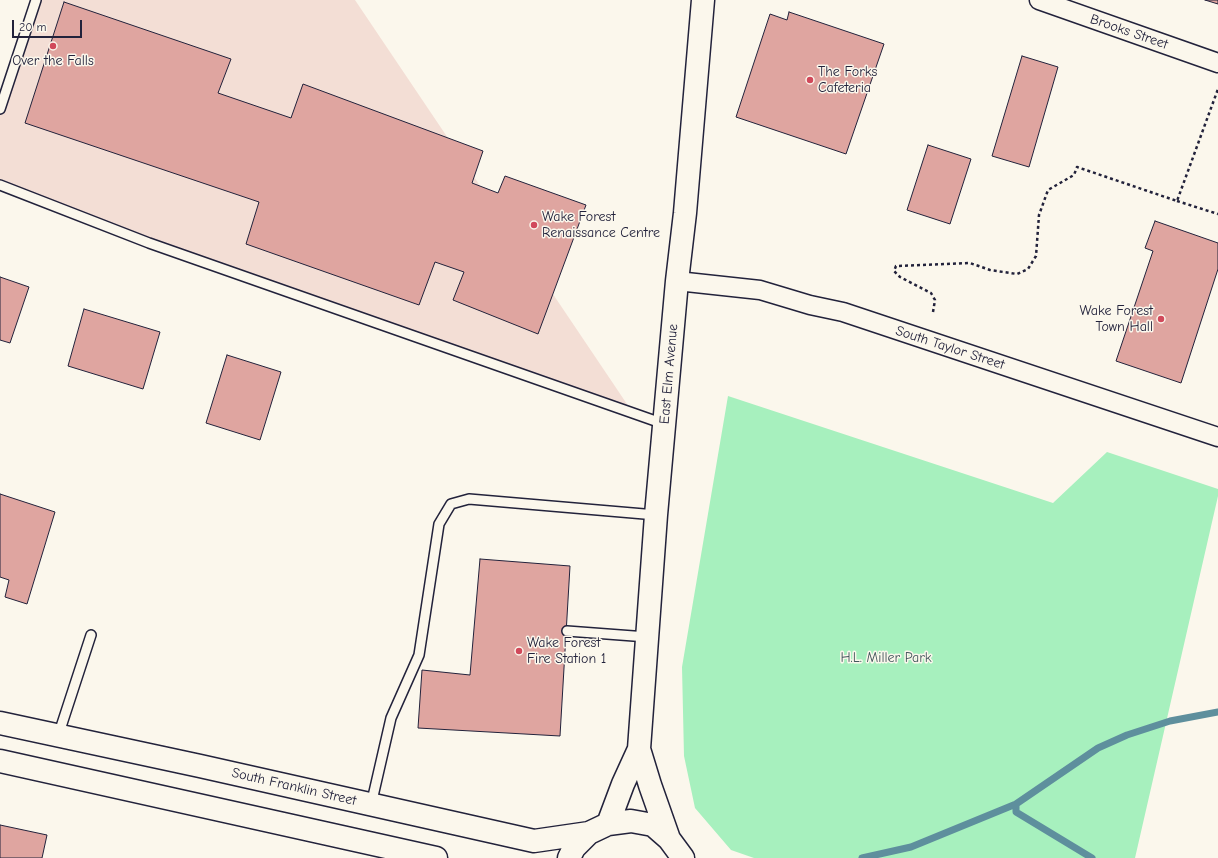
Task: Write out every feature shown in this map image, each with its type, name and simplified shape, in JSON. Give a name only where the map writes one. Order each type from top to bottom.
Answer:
[{"type":"street","name":"East Elm Avenue","points":[[669,838],[650,786],[640,749],[656,515],[703,0]]},
{"type":"street","name":"Brooks Street","points":[[1040,0],[1218,63]]},
{"type":"street","name":"South Taylor Street","points":[[677,281],[760,290],[810,305],[843,312],[1218,437]]},
{"type":"street","name":"South Franklin Street","points":[[0,723],[534,841],[589,833]]},
{"type":"street","name":"East Elm Avenue","points":[[608,824],[623,784],[640,749]]},
{"type":"street","points":[[0,761],[436,858]]},
{"type":"street","points":[[569,858],[574,848],[589,833],[608,824],[631,821],[652,825],[669,838],[684,858]]},
{"type":"lane","points":[[0,108],[36,0]]},
{"type":"lane","points":[[0,185],[149,243],[664,424]]},
{"type":"lane","points":[[371,805],[391,718],[419,655],[439,524],[451,504],[469,499],[656,515]]},
{"type":"lane","points":[[567,631],[647,637]]},
{"type":"lane","points":[[58,736],[91,635]]},
{"type":"path","points":[[1177,201],[1218,89]]},
{"type":"path","points":[[933,312],[935,300],[931,293],[900,277],[894,271],[896,266],[970,263],[990,270],[1017,274],[1028,269],[1036,256],[1039,215],[1048,190],[1074,175],[1077,167],[1218,214]]},
{"type":"shaded area","points":[[39,0],[355,0],[633,413],[0,184],[0,112]]},
{"type":"green space","name":"H.L. Miller Park","points":[[728,396],[1053,503],[1107,452],[1218,489],[1218,496],[1135,858],[754,858],[731,850],[695,808],[684,756],[682,667]]},
{"type":"building","points":[[1205,0],[1218,0],[1218,4]]},
{"type":"building","points":[[64,2],[231,59],[218,93],[291,118],[303,84],[483,151],[472,183],[498,193],[505,176],[586,205],[538,334],[453,300],[464,272],[435,262],[419,305],[246,244],[259,202],[25,123]]},
{"type":"building","name":"The Forks Cafeteria","points":[[789,12],[884,44],[846,154],[736,117],[770,14],[787,20]]},
{"type":"building","points":[[1022,56],[1058,67],[1029,167],[992,156]]},
{"type":"building","points":[[928,145],[971,159],[950,224],[907,210]]},
{"type":"building","points":[[1155,221],[1218,243],[1218,269],[1181,383],[1116,361],[1153,251],[1145,248]]},
{"type":"building","points":[[0,277],[29,287],[10,343],[0,340]]},
{"type":"building","points":[[84,309],[160,332],[143,389],[68,366]]},
{"type":"building","points":[[227,355],[281,372],[260,440],[206,423]]},
{"type":"building","points":[[0,494],[55,512],[27,604],[5,597],[9,580],[0,577]]},
{"type":"building","name":"Wake Forest Fire Station 1","points":[[480,559],[570,566],[560,736],[418,728],[422,670],[470,675]]},
{"type":"building","points":[[0,825],[47,835],[42,858],[0,858]]},
{"type":"waterway","points":[[862,858],[911,847],[1016,804],[1098,748],[1127,735],[1170,721],[1218,712]]},
{"type":"waterway","points":[[1016,804],[1016,812],[1092,858]]},
{"type":"place","name":"Over the Falls","points":[[53,46]]},
{"type":"place","name":"The Forks Cafeteria","points":[[810,80]]},
{"type":"place","name":"Wake Forest Renaissance Centre","points":[[534,225]]},
{"type":"place","name":"Wake Forest Town Hall","points":[[1161,319]]},
{"type":"place","name":"Wake Forest Fire Station 1","points":[[519,651]]}]
